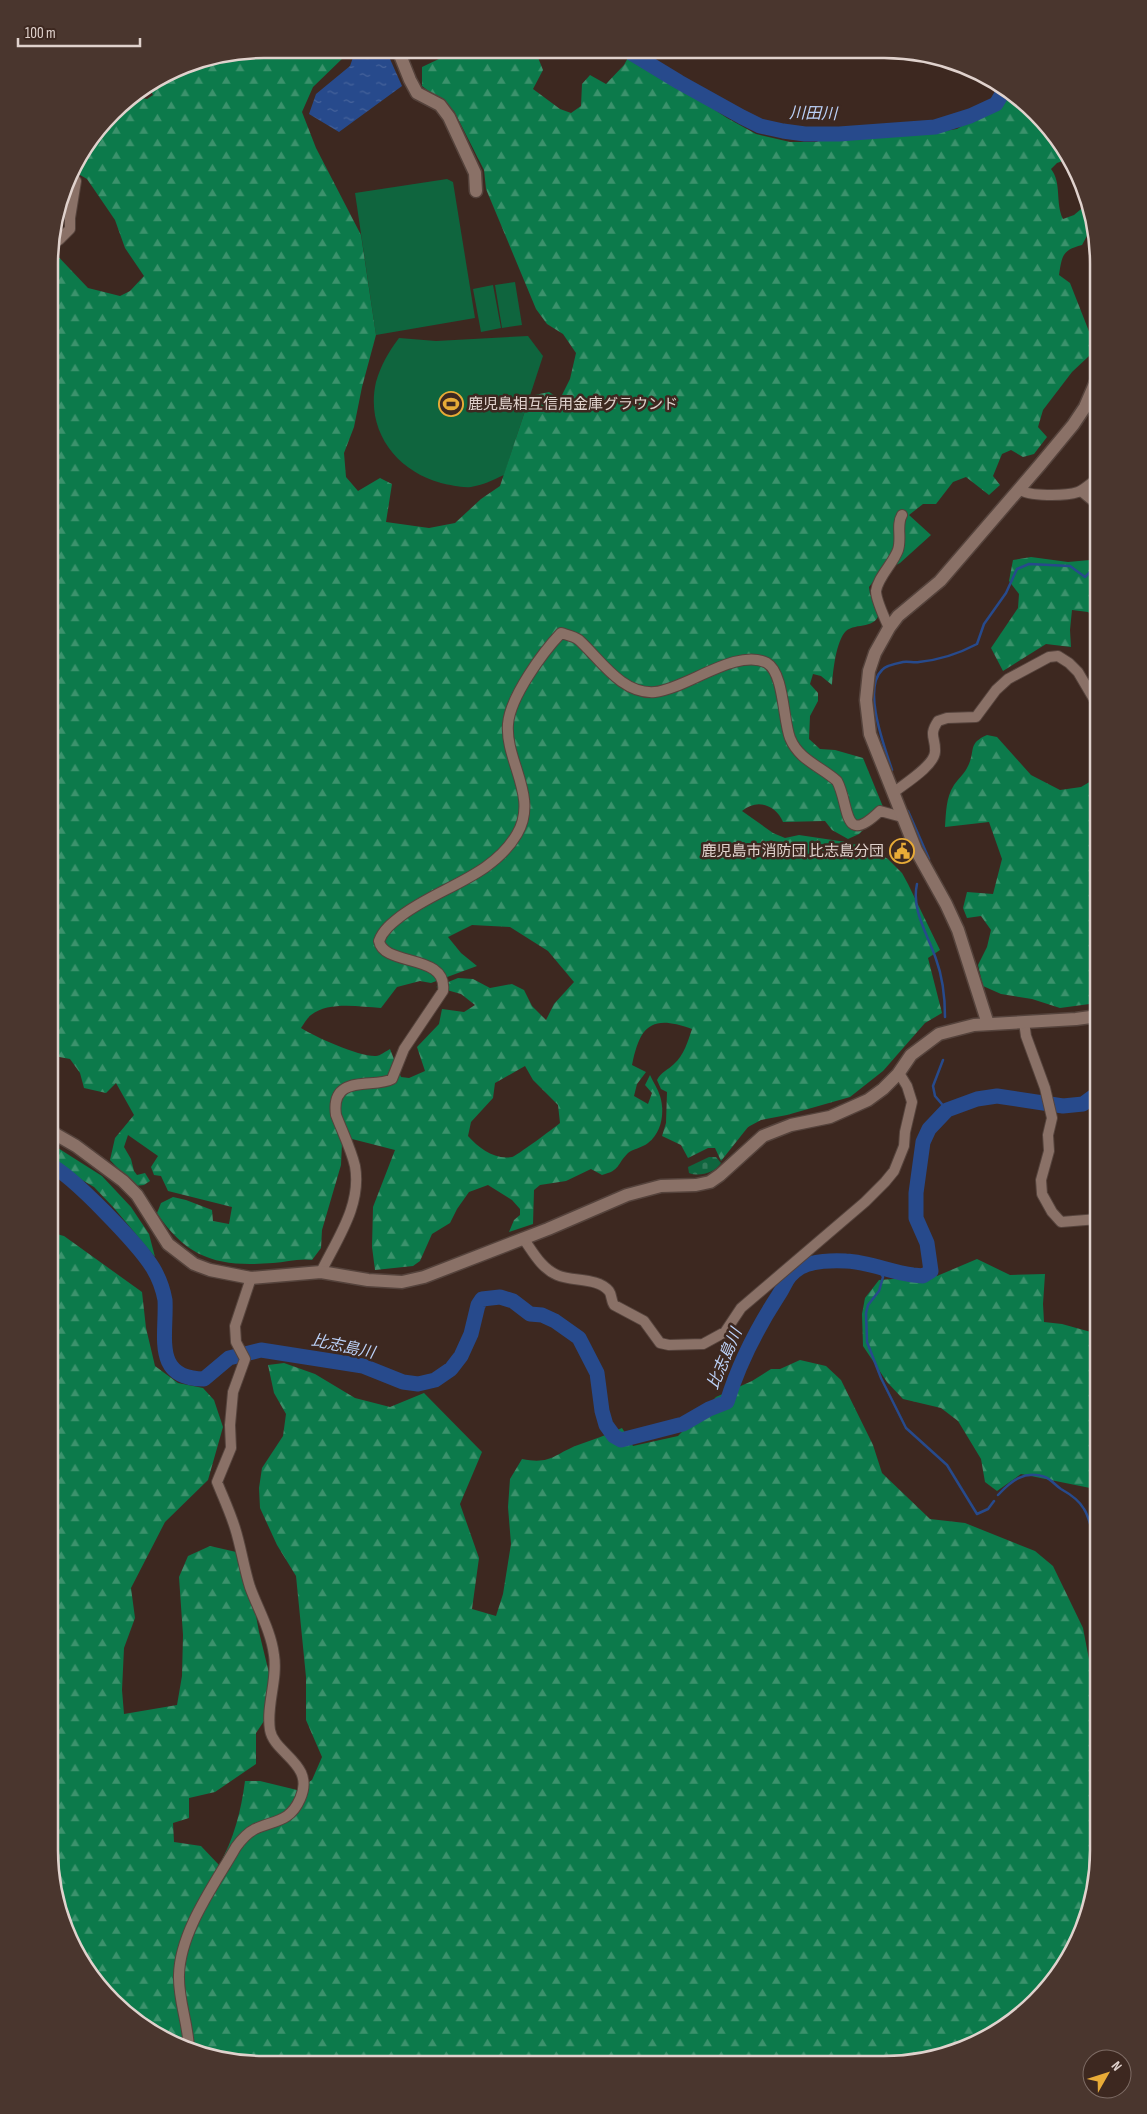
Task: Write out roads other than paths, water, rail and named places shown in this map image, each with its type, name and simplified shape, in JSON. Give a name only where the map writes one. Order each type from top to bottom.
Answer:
[{"type":"street","points":[[401,58],[417,92],[440,105],[449,117],[475,173],[476,191]]},
{"type":"street","points":[[59,237],[70,229],[75,180]]},
{"type":"street","points":[[988,1024],[958,930],[916,850],[870,734],[866,700],[869,671],[880,641],[898,616],[940,581],[1073,425],[1090,395]]},
{"type":"street","points":[[1019,489],[1024,493],[1053,494],[1081,491],[1090,484]]},
{"type":"street","points":[[1081,491],[1090,498]]},
{"type":"street","points":[[889,628],[876,593],[880,581],[892,564],[898,548],[899,522],[902,515]]},
{"type":"street","points":[[321,1272],[351,1213],[356,1189],[353,1159],[336,1115],[335,1108],[338,1097],[347,1088],[357,1083],[385,1082],[392,1078],[404,1049],[443,991],[442,978],[435,970],[422,963],[389,953],[382,949],[379,941],[391,924],[415,906],[494,861],[510,846],[519,832],[525,808],[523,791],[508,737],[509,716],[522,686],[542,655],[561,633],[578,639],[607,670],[628,685],[641,691],[655,692],[673,687],[738,661],[756,661],[767,664],[777,677],[790,737],[797,752],[837,781],[841,788],[849,820],[859,827],[867,824],[880,811],[902,817]]},
{"type":"street","points":[[893,793],[931,763],[935,753],[932,735],[938,721],[947,718],[976,718],[996,690],[1008,679],[1049,657],[1058,656],[1069,663],[1078,672],[1090,692]]},
{"type":"street","points":[[58,1136],[76,1146],[123,1181],[137,1195],[168,1244],[194,1264],[210,1270],[251,1278],[321,1272],[368,1280],[402,1282],[424,1277],[562,1224],[627,1195],[661,1186],[696,1185],[710,1182],[763,1136],[791,1125],[830,1116],[850,1109],[883,1089],[899,1074],[911,1055],[939,1034],[968,1026],[1090,1017]]},
{"type":"street","points":[[1024,1022],[1026,1036],[1045,1088],[1052,1118],[1048,1135],[1049,1152],[1041,1180],[1044,1200],[1061,1222],[1090,1220]]},
{"type":"street","points":[[523,1238],[543,1266],[556,1275],[573,1280],[589,1281],[607,1289],[611,1294],[614,1305],[644,1321],[660,1343],[669,1345],[703,1344],[713,1340],[725,1332],[741,1308],[865,1202],[894,1170],[904,1146],[905,1132],[912,1102],[907,1086],[899,1074]]},
{"type":"street","points":[[188,2042],[180,1996],[179,1974],[182,1954],[194,1922],[243,1837],[254,1829],[280,1821],[288,1816],[301,1798],[303,1788],[302,1776],[298,1767],[274,1740],[270,1732],[269,1716],[275,1657],[272,1642],[250,1586],[234,1527],[216,1482],[231,1448],[230,1425],[233,1392],[245,1360],[236,1342],[234,1326],[251,1278]]},
{"type":"water","points":[[353,58],[390,58],[402,86],[339,132],[309,114],[316,94],[350,66]]},
{"type":"waterway","name":"川田川","points":[[640,58],[760,126],[805,134],[839,134],[935,127],[970,116],[996,104],[1002,95]]},
{"type":"waterway","points":[[892,770],[880,734],[875,704],[874,691],[876,679],[882,670],[903,662],[941,658],[977,644],[984,624],[1006,593],[1017,569],[1029,564],[1070,566],[1085,577],[1090,572]]},
{"type":"waterway","points":[[908,811],[929,859]]},
{"type":"waterway","points":[[917,884],[916,903],[918,913],[940,973],[945,1017]]},
{"type":"waterway","points":[[943,1060],[933,1086],[935,1096],[947,1110]]},
{"type":"waterway","name":"比志島川","points":[[58,1170],[105,1212],[153,1268],[165,1300],[166,1353],[169,1363],[176,1372],[187,1377],[204,1379],[229,1358],[261,1350],[363,1366],[403,1382],[418,1384],[435,1380],[451,1369],[461,1356],[471,1334],[478,1305],[482,1299],[500,1297],[513,1301],[530,1314],[542,1315],[555,1321],[579,1338],[597,1373],[602,1411],[606,1425],[614,1436],[621,1440],[683,1424],[709,1409],[727,1402],[743,1360],[762,1321],[789,1277],[801,1267],[817,1262],[841,1261],[863,1263],[913,1275],[923,1276],[931,1271],[927,1243],[916,1218],[916,1193],[923,1142],[929,1129],[947,1110],[977,1099],[997,1096],[1063,1106],[1083,1104],[1090,1099]]},
{"type":"waterway","points":[[878,1268],[883,1277],[879,1291],[868,1305],[866,1313],[867,1342],[881,1378],[906,1428],[947,1465],[977,1514],[988,1509],[994,1501]]},
{"type":"waterway","points":[[998,1495],[1018,1478],[1031,1475],[1047,1478],[1080,1503],[1090,1525]]},
{"type":"place","name":"鹿児島相互信用金庫グラウンド","points":[[451,404]]},
{"type":"place","name":"鹿児島市消防団 比志島分団","points":[[902,851]]}]
